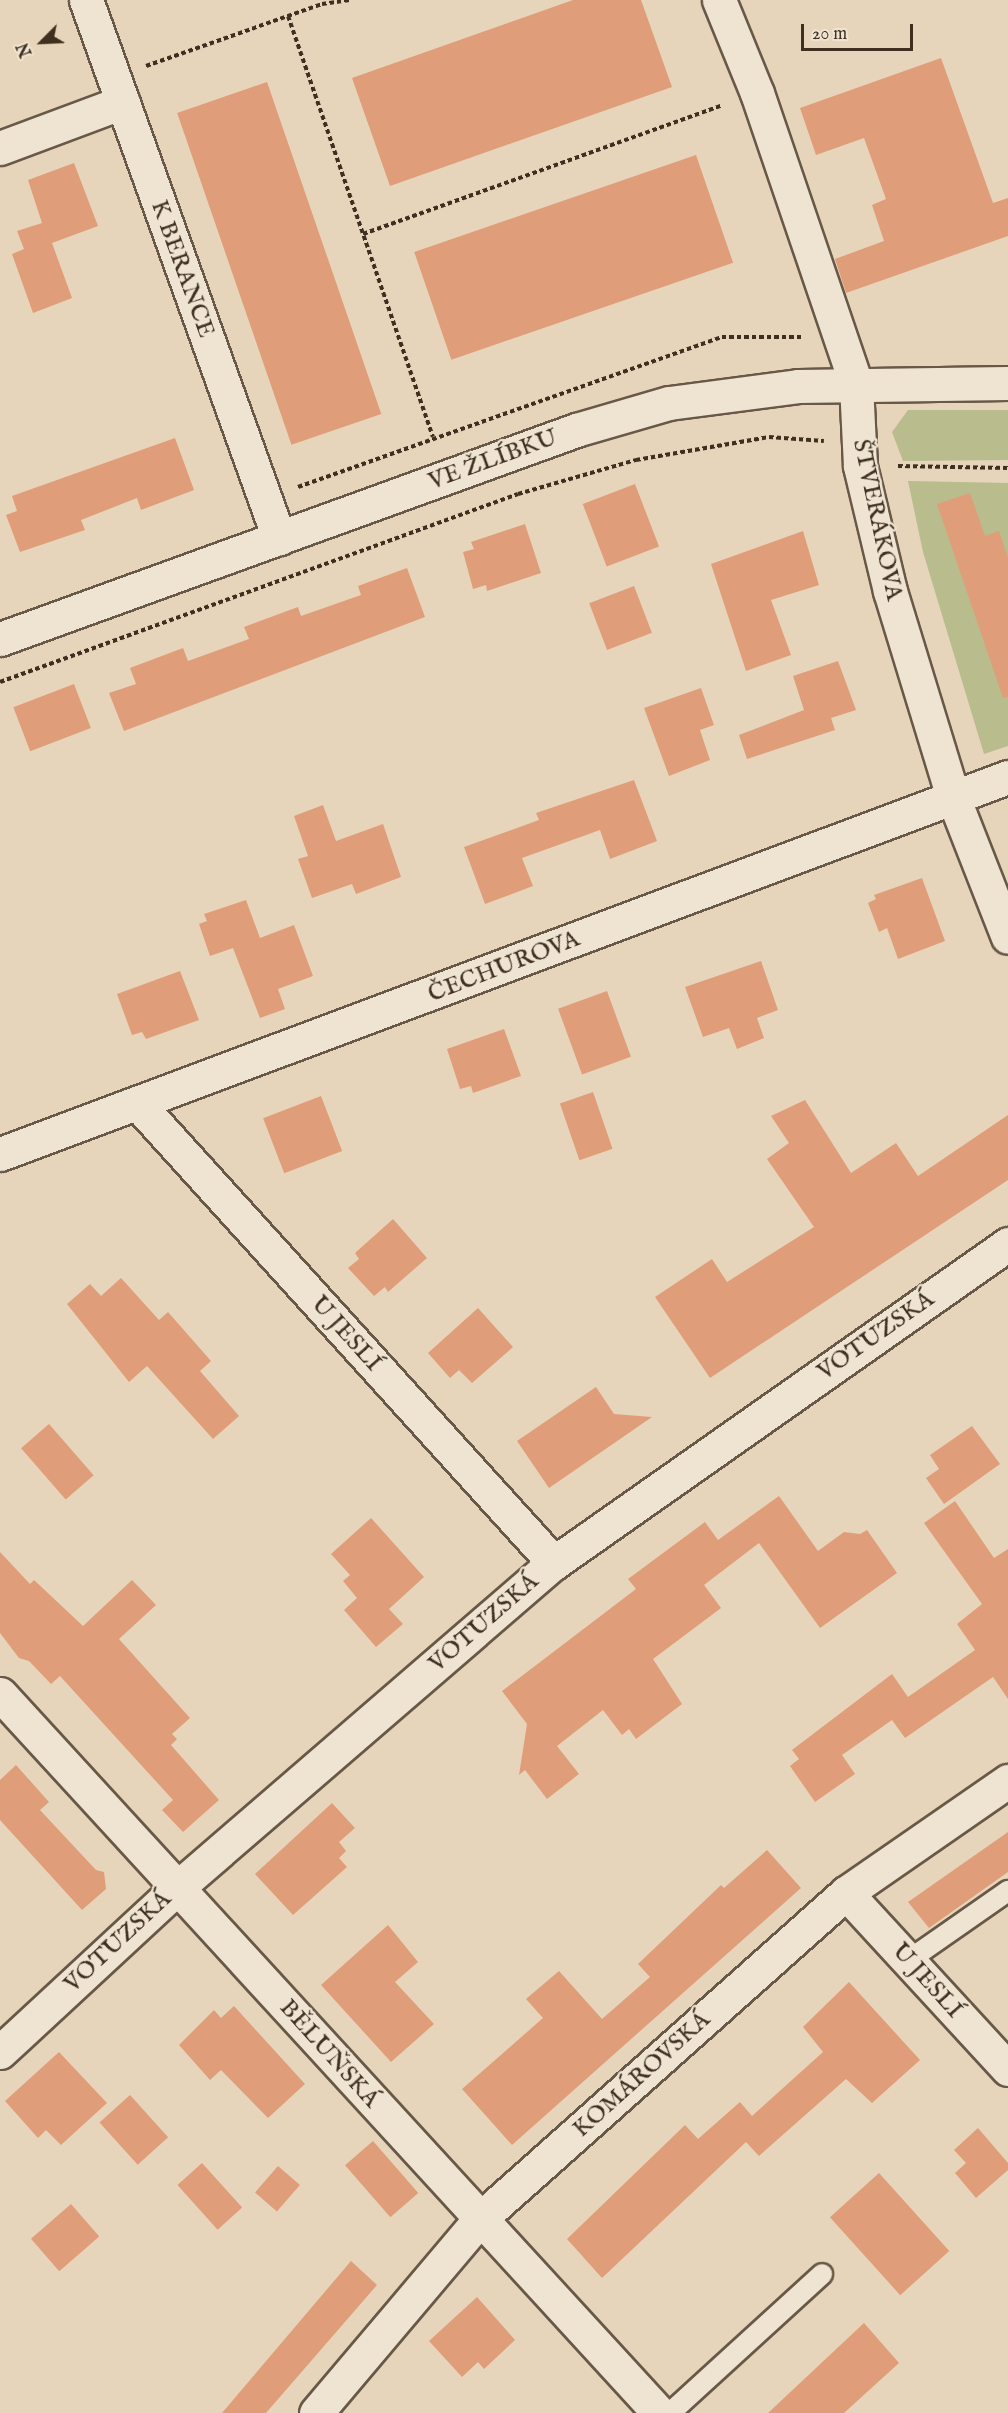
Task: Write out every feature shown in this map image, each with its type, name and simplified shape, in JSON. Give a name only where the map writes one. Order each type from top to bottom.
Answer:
[{"type":"street","name":"K BERANCE","points":[[86,0],[279,538]]},
{"type":"street","name":"ŠTVERÁKOVA","points":[[719,0],[757,93],[856,384],[859,455],[890,591],[953,797],[1008,936]]},
{"type":"street","points":[[0,148],[118,90]]},
{"type":"street","name":"VE ŽLÍBKU","points":[[0,639],[576,430],[669,403],[737,391],[856,384],[1008,383]]},
{"type":"street","name":"ČECHUROVA","points":[[0,1154],[139,1105],[1008,777]]},
{"type":"street","name":"U JESLÍ","points":[[139,1105],[554,1563]]},
{"type":"street","name":"VOTUZSKÁ","points":[[0,2052],[177,1888],[554,1563],[1008,1244]]},
{"type":"street","name":"BĚLUŇSKÁ","points":[[0,1694],[659,2413]]},
{"type":"street","name":"KOMÁROVSKÁ","points":[[316,2413],[480,2219],[846,1893],[1008,1781]]},
{"type":"street","name":"U JESLÍ","points":[[846,1893],[1008,2069]]},
{"type":"lane","points":[[909,1960],[1008,1890]]},
{"type":"lane","points":[[670,2413],[822,2274]]},
{"type":"path","points":[[118,90],[288,16],[350,0]]},
{"type":"path","points":[[288,16],[433,437]]},
{"type":"path","points":[[363,234],[757,93]]},
{"type":"path","points":[[0,682],[518,494],[636,460],[769,437],[859,455],[1008,468]]},
{"type":"green space","points":[[908,410],[1008,410],[1008,460],[903,461],[892,432]]},
{"type":"green space","points":[[908,481],[1008,483],[1008,746],[984,754],[923,552]]},
{"type":"building","points":[[573,0],[641,0],[672,87],[390,186],[352,78]]},
{"type":"building","points":[[941,58],[993,203],[1008,198],[1008,236],[846,293],[835,259],[884,241],[872,205],[886,199],[864,138],[816,155],[800,108]]},
{"type":"building","points":[[267,82],[381,414],[291,445],[177,113]]},
{"type":"building","points":[[696,155],[733,263],[451,360],[414,252]]},
{"type":"building","points":[[74,163],[98,226],[52,243],[72,298],[33,313],[12,254],[24,249],[17,231],[42,223],[28,180]]},
{"type":"building","points":[[175,438],[194,490],[141,510],[137,498],[81,520],[85,530],[20,552],[6,515],[17,511],[12,496]]},
{"type":"building","points":[[635,484],[659,547],[607,567],[583,504]]},
{"type":"building","points":[[970,493],[985,536],[999,531],[1008,558],[1008,697],[1003,698],[937,504]]},
{"type":"building","points":[[525,524],[541,573],[487,591],[486,585],[473,589],[463,552],[474,549],[471,542]]},
{"type":"building","points":[[803,531],[819,585],[771,600],[791,655],[746,671],[711,564]]},
{"type":"building","points":[[407,568],[425,617],[124,731],[109,693],[136,684],[130,668],[183,648],[188,661],[249,639],[244,627],[298,607],[301,616],[361,595],[358,586]]},
{"type":"building","points":[[634,586],[652,633],[607,650],[589,603]]},
{"type":"building","points":[[838,661],[856,710],[831,718],[835,730],[747,759],[739,735],[804,710],[793,676]]},
{"type":"building","points":[[74,684],[91,728],[30,751],[13,707]]},
{"type":"building","points":[[701,688],[714,725],[700,730],[710,760],[669,776],[644,708]]},
{"type":"building","points":[[634,780],[657,841],[610,859],[600,830],[522,858],[533,886],[485,904],[464,847],[539,820],[536,813]]},
{"type":"building","points":[[323,805],[336,841],[383,824],[401,877],[356,894],[352,884],[312,898],[298,859],[308,856],[294,816]]},
{"type":"building","points":[[922,878],[945,941],[898,959],[887,928],[879,932],[868,903],[876,899],[874,895]]},
{"type":"building","points":[[246,900],[260,938],[294,925],[313,976],[278,989],[285,1009],[260,1018],[233,948],[210,956],[199,924],[207,921],[204,914]]},
{"type":"building","points":[[761,961],[778,1010],[757,1018],[764,1038],[737,1049],[729,1028],[703,1037],[685,987]]},
{"type":"building","points":[[180,971],[199,1020],[146,1039],[142,1032],[132,1035],[117,994]]},
{"type":"building","points":[[607,991],[631,1057],[582,1075],[558,1009]]},
{"type":"building","points":[[504,1029],[521,1076],[473,1093],[471,1086],[460,1089],[447,1049]]},
{"type":"building","points":[[593,1092],[613,1149],[579,1160],[560,1103]]},
{"type":"building","points":[[321,1096],[342,1151],[284,1173],[263,1118]]},
{"type":"building","points":[[805,1100],[851,1173],[896,1143],[918,1176],[1008,1115],[1008,1180],[710,1378],[655,1297],[712,1259],[727,1282],[814,1227],[767,1159],[789,1143],[771,1116]]},
{"type":"building","points":[[393,1219],[427,1258],[388,1292],[385,1287],[374,1296],[348,1268],[359,1259],[355,1253]]},
{"type":"building","points":[[121,1278],[159,1320],[168,1312],[211,1361],[200,1371],[239,1416],[213,1439],[147,1366],[129,1382],[67,1304],[90,1284],[101,1296]]},
{"type":"building","points":[[478,1308],[513,1347],[472,1383],[459,1370],[450,1378],[428,1353]]},
{"type":"building","points":[[596,1387],[614,1414],[652,1417],[549,1488],[517,1441]]},
{"type":"building","points":[[49,1424],[94,1475],[66,1500],[21,1448]]},
{"type":"building","points":[[972,1426],[1000,1464],[944,1504],[926,1478],[939,1469],[930,1455]]},
{"type":"building","points":[[779,1496],[818,1551],[844,1532],[860,1534],[867,1530],[897,1573],[820,1628],[759,1543],[704,1585],[721,1608],[653,1659],[682,1704],[636,1739],[629,1729],[622,1735],[603,1710],[557,1746],[579,1774],[547,1799],[525,1770],[519,1775],[527,1724],[502,1691],[636,1589],[628,1579],[705,1522],[718,1540]]},
{"type":"building","points":[[955,1501],[994,1558],[1008,1549],[1008,1699],[993,1677],[905,1738],[892,1720],[842,1755],[855,1774],[815,1802],[790,1766],[799,1759],[792,1750],[892,1674],[908,1697],[975,1650],[957,1624],[982,1604],[924,1523]]},
{"type":"building","points":[[371,1518],[424,1577],[389,1609],[403,1624],[376,1647],[344,1610],[357,1598],[343,1581],[350,1575],[331,1554]]},
{"type":"building","points":[[0,1552],[30,1584],[34,1580],[83,1626],[132,1580],[156,1605],[119,1639],[190,1718],[172,1734],[177,1739],[171,1745],[219,1800],[183,1832],[162,1810],[173,1800],[60,1676],[51,1684],[29,1661],[19,1658],[0,1633]]},
{"type":"building","points":[[16,1765],[49,1802],[40,1810],[96,1870],[104,1872],[106,1889],[82,1910],[0,1820],[0,1780]]},
{"type":"building","points":[[332,1803],[355,1828],[339,1842],[346,1851],[339,1858],[347,1867],[293,1915],[255,1874]]},
{"type":"building","points":[[1008,1832],[1008,1872],[929,1928],[908,1902]]},
{"type":"building","points":[[767,1850],[801,1888],[512,2145],[462,2089],[543,2018],[526,1999],[559,1971],[602,2019],[650,1977],[638,1964],[721,1885],[724,1888]]},
{"type":"building","points":[[388,1925],[418,1962],[395,1982],[434,2024],[391,2062],[321,1985]]},
{"type":"building","points":[[849,1982],[920,2060],[872,2103],[846,2079],[759,2156],[746,2142],[602,2278],[567,2239],[685,2125],[698,2139],[740,2102],[752,2116],[823,2052],[803,2027]]},
{"type":"building","points":[[234,2006],[305,2084],[268,2118],[221,2070],[210,2080],[179,2045],[214,2010],[221,2018]]},
{"type":"building","points":[[59,2052],[107,2103],[61,2145],[46,2130],[38,2138],[5,2101]]},
{"type":"building","points":[[130,2095],[168,2137],[138,2165],[100,2122]]},
{"type":"building","points":[[978,2128],[1008,2163],[1008,2170],[976,2198],[955,2173],[966,2163],[954,2150]]},
{"type":"building","points":[[373,2141],[418,2193],[390,2217],[345,2165]]},
{"type":"building","points":[[202,2163],[242,2208],[218,2230],[177,2185]]},
{"type":"building","points":[[278,2166],[300,2185],[277,2211],[255,2192]]},
{"type":"building","points":[[879,2173],[949,2251],[900,2295],[830,2217]]},
{"type":"building","points":[[71,2204],[99,2236],[59,2271],[31,2239]]},
{"type":"building","points":[[351,2261],[377,2285],[266,2413],[222,2413]]},
{"type":"building","points":[[477,2297],[515,2340],[484,2369],[478,2362],[462,2377],[429,2341]]},
{"type":"building","points":[[864,2323],[899,2363],[844,2413],[768,2413]]}]
